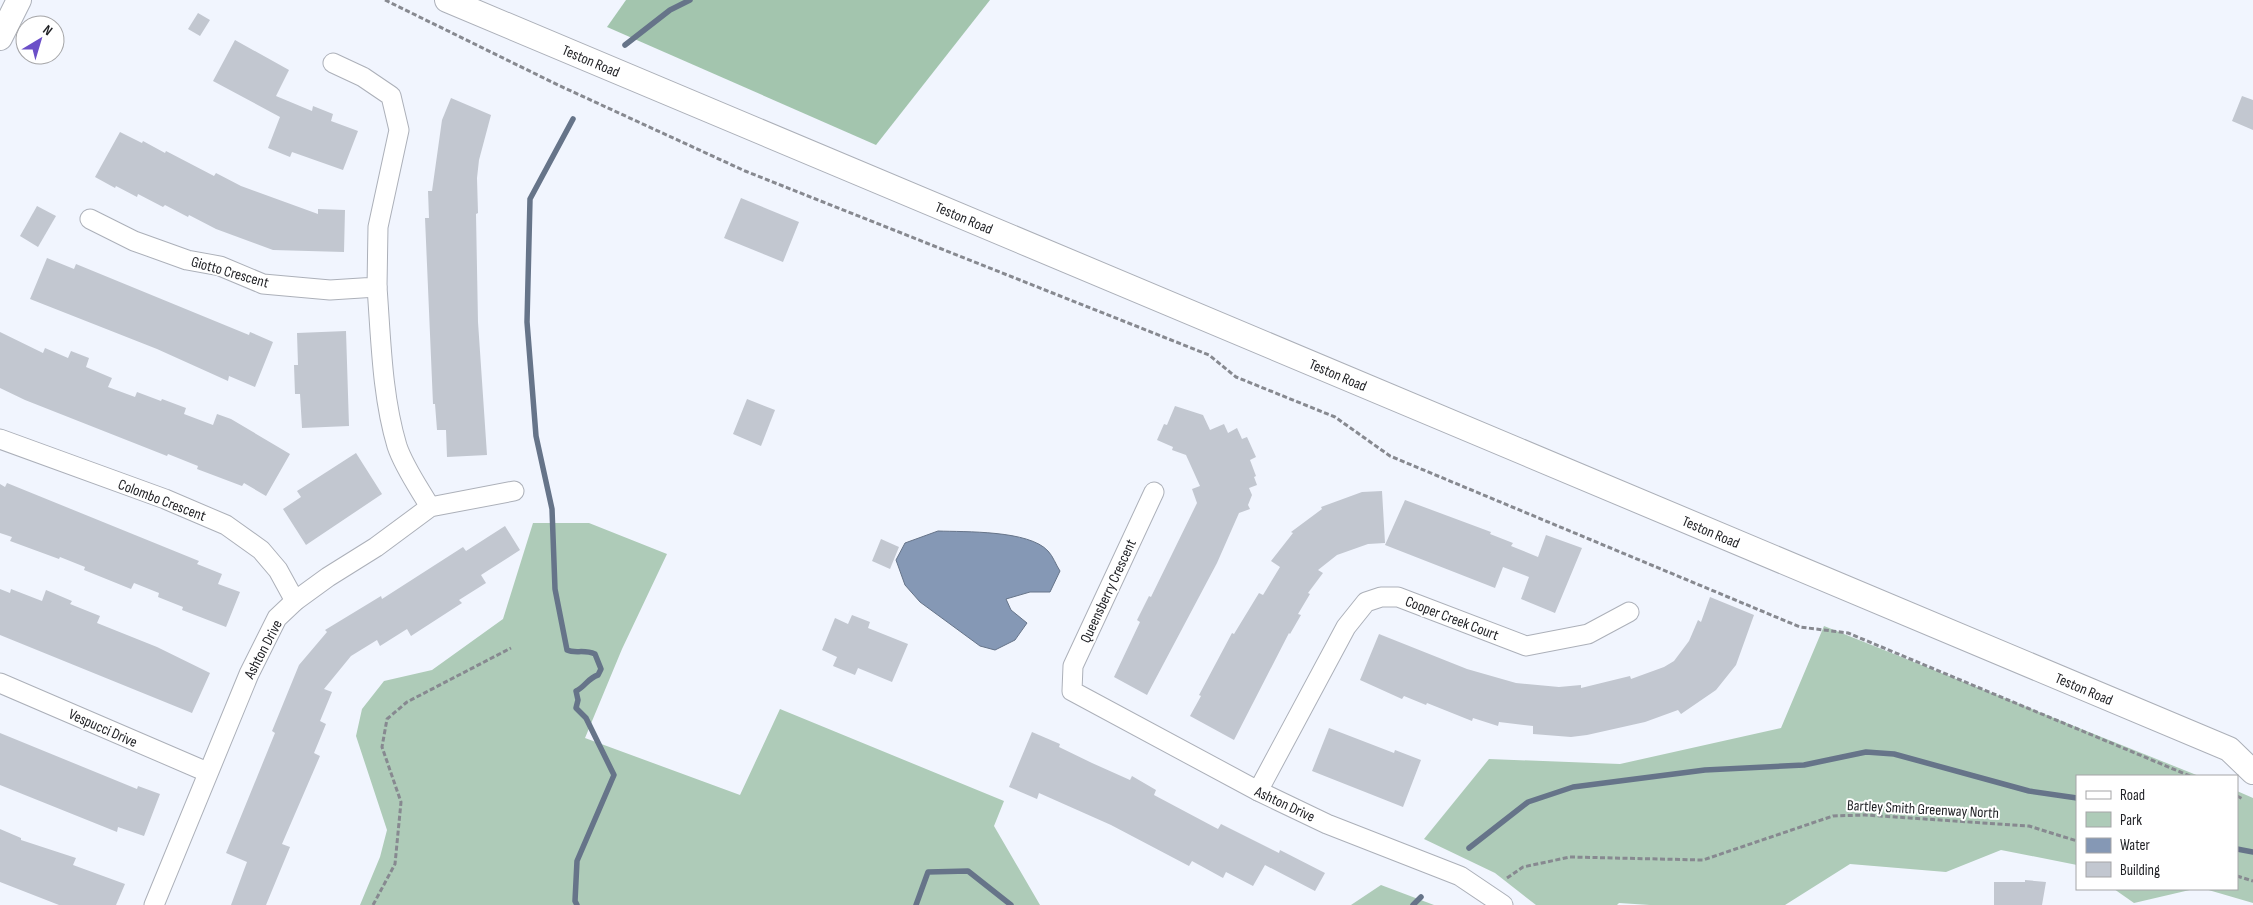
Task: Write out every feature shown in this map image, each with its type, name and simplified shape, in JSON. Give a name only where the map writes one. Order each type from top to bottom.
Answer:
[{"type":"main road","points":[[0,38],[19,0]]},
{"type":"main road","name":"Teston Road","points":[[447,0],[2229,750],[2253,772]]},
{"type":"main road","name":"Teston Road","points":[[2229,750],[2253,750]]},
{"type":"street","points":[[333,63],[363,77],[392,96],[398,130],[378,227],[377,287],[382,346],[390,415],[398,448],[430,507]]},
{"type":"street","name":"Giotto Crescent","points":[[90,219],[134,241],[187,260],[220,266],[263,284],[330,290],[377,287]]},
{"type":"street","name":"Colombo Crescent","points":[[0,438],[165,499],[226,525],[261,550],[278,570],[295,601]]},
{"type":"street","name":"Ashton Drive","points":[[154,905],[207,772],[249,674],[277,618],[295,601],[328,577],[376,547],[430,507],[514,491]]},
{"type":"street","name":"Queensberry Crescent","points":[[1072,691],[1073,666],[1154,492]]},
{"type":"street","name":"Cooper Creek Court","points":[[1258,792],[1346,627],[1366,602],[1381,597],[1398,597],[1526,646],[1588,634],[1629,612]]},
{"type":"street","name":"Vespucci Drive","points":[[0,682],[207,772]]},
{"type":"street","name":"Ashton Drive","points":[[1072,691],[1258,792],[1327,824],[1460,876],[1503,905]]},
{"type":"path","points":[[386,0],[558,85],[745,171],[1209,355],[1236,378],[1334,417],[1390,456],[1800,627],[1848,633],[2188,775]]},
{"type":"path","points":[[373,905],[395,864],[402,802],[382,747],[387,719],[407,702],[511,648]]},
{"type":"path","points":[[2238,796],[2244,798]]},
{"type":"path","name":"Bartley Smith Greenway North","points":[[1507,878],[1523,866],[1570,858],[1703,860],[1833,816],[1865,815],[2029,826],[2076,842]]},
{"type":"path","points":[[2238,876],[2253,880]]},
{"type":"green space","points":[[626,0],[990,0],[876,145],[607,27]]},
{"type":"green space","points":[[533,523],[589,523],[667,554],[622,649],[585,738],[740,795],[780,709],[1004,801],[994,826],[1040,905],[360,905],[380,857],[387,830],[356,736],[362,709],[384,681],[432,670],[503,619]]},
{"type":"green space","points":[[1824,626],[2196,775],[2076,775],[2076,865],[2001,850],[1946,872],[1850,864],[1785,905],[1650,905],[1619,903],[1617,905],[1536,905],[1495,873],[1424,839],[1489,759],[1620,764],[1781,728]]},
{"type":"green space","points":[[2238,791],[2253,798],[2253,903],[2208,890],[2238,890]]},
{"type":"green space","points":[[1381,885],[1434,905],[1351,905]]},
{"type":"green space","points":[[2115,890],[2190,890],[2134,903]]},
{"type":"water","points":[[938,531],[980,532],[1012,536],[1039,544],[1050,553],[1060,571],[1050,592],[1030,592],[1006,599],[1011,610],[1027,623],[1015,640],[995,650],[980,646],[920,602],[905,585],[896,560],[905,543]]},
{"type":"building","points":[[198,13],[210,20],[200,36],[188,29]]},
{"type":"building","points":[[235,40],[289,70],[276,96],[312,111],[313,106],[333,114],[331,121],[358,131],[343,170],[292,152],[290,157],[268,148],[280,117],[213,81]]},
{"type":"building","points":[[2242,96],[2253,100],[2253,130],[2232,121]]},
{"type":"building","points":[[451,98],[491,115],[479,160],[477,178],[478,213],[476,214],[478,322],[487,455],[447,457],[446,430],[437,430],[435,404],[433,404],[425,218],[429,218],[428,191],[432,191],[442,120]]},
{"type":"building","points":[[120,132],[142,143],[143,141],[165,153],[166,151],[214,176],[216,173],[241,186],[318,214],[318,209],[345,210],[344,252],[273,250],[216,229],[189,215],[188,217],[165,205],[163,207],[138,194],[137,197],[116,186],[115,188],[95,177]]},
{"type":"building","points":[[741,198],[799,222],[783,262],[724,238]]},
{"type":"building","points":[[37,206],[56,216],[38,247],[20,236]]},
{"type":"building","points":[[47,258],[74,269],[76,264],[249,335],[250,332],[273,342],[255,387],[229,376],[228,381],[157,349],[30,299]]},
{"type":"building","points":[[346,331],[349,426],[302,428],[300,394],[295,394],[294,365],[298,365],[297,333]]},
{"type":"building","points":[[0,332],[43,353],[45,348],[68,358],[71,351],[89,358],[86,367],[112,378],[108,387],[135,397],[137,392],[161,401],[162,399],[186,408],[184,414],[213,425],[217,414],[231,419],[290,454],[266,496],[244,483],[242,486],[197,469],[198,466],[168,454],[167,456],[25,400],[0,388]]},
{"type":"building","points":[[747,399],[775,410],[761,446],[733,434]]},
{"type":"building","points":[[1175,406],[1203,415],[1210,430],[1224,424],[1228,433],[1237,428],[1242,439],[1247,437],[1256,457],[1250,460],[1257,485],[1249,488],[1252,495],[1248,505],[1250,509],[1239,513],[1217,563],[1147,695],[1114,677],[1140,622],[1137,620],[1149,596],[1151,597],[1197,503],[1192,489],[1200,486],[1186,455],[1172,450],[1173,447],[1157,440],[1164,424],[1167,425]]},
{"type":"building","points":[[356,453],[382,494],[306,545],[283,509],[301,497],[297,491]]},
{"type":"building","points":[[7,483],[199,561],[197,564],[222,574],[218,584],[240,592],[226,627],[182,610],[183,607],[158,597],[159,593],[134,583],[131,589],[84,570],[85,567],[60,557],[59,559],[10,541],[12,537],[0,533],[0,484],[5,487]]},
{"type":"building","points":[[1382,491],[1385,543],[1368,544],[1337,555],[1318,570],[1323,573],[1308,593],[1310,594],[1298,614],[1301,615],[1289,633],[1234,740],[1190,716],[1232,633],[1234,634],[1259,593],[1263,595],[1280,567],[1271,561],[1293,533],[1291,532],[1322,509],[1321,507],[1362,492]]},
{"type":"building","points":[[1405,500],[1491,532],[1490,534],[1513,543],[1511,546],[1538,557],[1546,535],[1582,548],[1555,613],[1521,599],[1529,577],[1503,567],[1495,588],[1385,545]]},
{"type":"building","points":[[505,526],[520,550],[481,575],[486,583],[459,600],[462,603],[411,636],[407,629],[380,646],[377,640],[351,656],[324,689],[332,692],[320,721],[326,724],[314,753],[320,756],[282,844],[290,847],[266,905],[231,905],[247,862],[226,853],[275,733],[272,731],[299,665],[327,632],[325,630],[381,596],[382,599],[463,547],[466,551]]},
{"type":"building","points":[[881,539],[899,547],[890,569],[872,561]]},
{"type":"building","points":[[0,589],[10,593],[11,589],[42,601],[46,590],[72,601],[70,604],[100,616],[97,623],[157,647],[210,673],[192,713],[0,635]]},
{"type":"building","points":[[1710,597],[1754,615],[1736,665],[1716,690],[1681,714],[1678,710],[1645,722],[1587,735],[1571,737],[1533,734],[1533,726],[1499,722],[1498,726],[1473,718],[1472,721],[1427,703],[1426,705],[1404,696],[1402,699],[1360,680],[1379,634],[1467,669],[1516,683],[1559,687],[1581,685],[1581,688],[1630,676],[1631,679],[1664,667],[1674,661],[1689,641],[1698,620],[1701,622]]},
{"type":"building","points":[[852,615],[870,622],[868,628],[908,644],[892,682],[858,668],[855,675],[833,666],[837,657],[822,650],[835,618],[848,624]]},
{"type":"building","points":[[1329,728],[1394,753],[1395,750],[1421,760],[1403,807],[1312,771]]},
{"type":"building","points":[[1032,732],[1060,744],[1059,747],[1130,780],[1132,776],[1156,790],[1154,795],[1218,829],[1221,824],[1279,853],[1280,850],[1325,873],[1315,891],[1265,865],[1253,886],[1226,872],[1223,878],[1192,861],[1189,866],[1111,825],[1039,793],[1037,799],[1009,787]]},
{"type":"building","points":[[0,733],[137,789],[138,786],[160,794],[144,836],[118,827],[117,832],[0,785]]},
{"type":"building","points":[[0,829],[21,838],[21,840],[76,858],[73,865],[125,884],[116,905],[59,905],[0,882]]},
{"type":"building","points":[[2025,880],[2046,882],[2042,905],[1994,905],[1994,882],[2025,882]]},
{"type":"waterway","points":[[625,45],[670,10],[690,0]]},
{"type":"waterway","points":[[573,119],[530,199],[527,322],[536,436],[552,509],[555,589],[567,650],[595,654],[601,669],[598,675],[576,691],[578,700],[576,708],[586,718],[614,775],[577,861],[575,901],[577,905]]},
{"type":"waterway","points":[[1469,848],[1528,802],[1573,787],[1705,770],[1804,765],[1866,752],[1894,754],[2029,791],[2076,798]]},
{"type":"waterway","points":[[2238,849],[2253,852]]},
{"type":"waterway","points":[[916,905],[928,872],[968,871],[1011,905]]},
{"type":"waterway","points":[[1413,905],[1421,897]]}]
